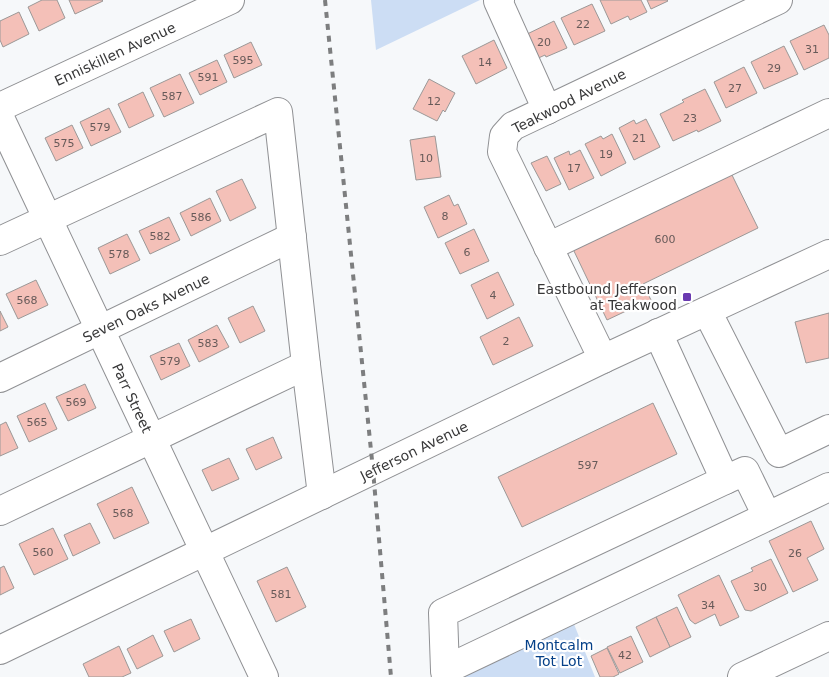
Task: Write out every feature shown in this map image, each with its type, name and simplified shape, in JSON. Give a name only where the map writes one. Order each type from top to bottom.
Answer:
[{"type":"street","name":"Enniskillen Avenue","points":[[0,107],[230,0]]},
{"type":"street","points":[[500,0],[498,1],[547,110]]},
{"type":"street","name":"Teakwood Avenue","points":[[602,359],[502,152],[504,136],[513,126],[778,0]]},
{"type":"street","points":[[0,241],[278,112],[322,495]]},
{"type":"street","points":[[548,247],[829,112]]},
{"type":"street","name":"Parr Street","points":[[0,118],[46,219],[264,677]]},
{"type":"street","name":"Seven Oaks Avenue","points":[[0,378],[292,237]]},
{"type":"street","name":"Jefferson Avenue","points":[[0,650],[602,359],[829,254]]},
{"type":"street","points":[[707,311],[779,453],[829,429]]},
{"type":"street","points":[[658,333],[725,480]]},
{"type":"street","points":[[0,511],[306,365]]},
{"type":"street","points":[[768,516],[745,471],[443,613],[445,674],[768,516],[829,486]]},
{"type":"street","points":[[742,677],[829,636]]},
{"type":"green space","points":[[371,0],[480,0],[376,50]]},
{"type":"green space","name":"Montcalm Tot Lot","points":[[572,619],[595,677],[459,677]]},
{"type":"building","points":[[42,0],[57,0],[65,18],[39,31],[28,7]]},
{"type":"building","points":[[69,0],[102,0],[103,1],[75,14]]},
{"type":"building","points":[[600,0],[641,0],[647,12],[630,20],[628,16],[611,24]]},
{"type":"building","points":[[647,0],[667,0],[668,1],[651,9]]},
{"type":"building","points":[[592,4],[605,31],[574,45],[561,18]]},
{"type":"building","points":[[19,12],[29,34],[3,47],[0,40],[0,21]]},
{"type":"building","points":[[554,21],[567,48],[532,61],[521,37]]},
{"type":"building","points":[[824,25],[829,35],[829,58],[804,70],[790,41]]},
{"type":"building","points":[[494,40],[507,68],[476,84],[462,56]]},
{"type":"building","points":[[251,42],[262,65],[234,78],[224,55]]},
{"type":"building","points":[[784,46],[798,74],[764,89],[751,62]]},
{"type":"building","points":[[217,60],[227,82],[200,95],[189,73]]},
{"type":"building","points":[[744,67],[757,93],[726,108],[714,82]]},
{"type":"building","points":[[180,74],[194,103],[164,117],[150,88]]},
{"type":"building","points":[[429,79],[455,93],[445,112],[443,110],[437,121],[413,109]]},
{"type":"building","points":[[705,89],[721,121],[673,141],[660,114],[684,102],[682,100]]},
{"type":"building","points":[[143,92],[154,116],[129,128],[118,104]]},
{"type":"building","points":[[109,108],[121,132],[91,146],[80,122]]},
{"type":"building","points":[[646,119],[660,147],[634,160],[619,128],[634,120],[636,124]]},
{"type":"building","points":[[72,125],[83,148],[56,161],[45,138]]},
{"type":"building","points":[[612,134],[626,163],[601,176],[585,144],[601,136],[603,139]]},
{"type":"building","points":[[435,136],[441,177],[416,180],[410,140]]},
{"type":"building","points":[[580,150],[594,178],[569,190],[554,158],[569,151],[570,155]]},
{"type":"building","points":[[547,156],[561,184],[546,191],[531,163]]},
{"type":"building","points":[[731,173],[758,228],[643,284],[653,304],[643,309],[641,304],[607,320],[573,249]]},
{"type":"building","points":[[242,179],[256,208],[230,221],[216,191]]},
{"type":"building","points":[[449,195],[454,206],[458,204],[467,224],[438,238],[424,207]]},
{"type":"building","points":[[210,198],[221,221],[191,236],[180,213]]},
{"type":"building","points":[[169,217],[180,240],[150,254],[139,231]]},
{"type":"building","points":[[474,229],[489,261],[460,274],[445,243]]},
{"type":"building","points":[[127,234],[140,260],[110,274],[98,248]]},
{"type":"building","points":[[498,272],[514,305],[487,319],[471,285]]},
{"type":"building","points":[[36,280],[48,305],[18,319],[6,294]]},
{"type":"building","points":[[253,306],[265,331],[240,343],[228,318]]},
{"type":"building","points":[[0,311],[8,327],[0,331]]},
{"type":"building","points":[[829,313],[829,358],[806,363],[795,322]]},
{"type":"building","points":[[519,317],[533,346],[493,365],[480,337]]},
{"type":"building","points":[[217,325],[229,347],[199,362],[188,340]]},
{"type":"building","points":[[179,343],[190,366],[161,380],[150,356]]},
{"type":"building","points":[[85,384],[96,408],[68,421],[56,397]]},
{"type":"building","points":[[45,403],[57,429],[29,442],[17,416]]},
{"type":"building","points":[[653,403],[677,454],[522,527],[498,477]]},
{"type":"building","points":[[6,422],[18,448],[0,456],[0,425]]},
{"type":"building","points":[[273,437],[282,458],[256,470],[246,449]]},
{"type":"building","points":[[229,458],[239,479],[212,491],[202,470]]},
{"type":"building","points":[[132,487],[149,523],[114,539],[97,504]]},
{"type":"building","points":[[811,521],[824,549],[807,558],[818,580],[793,592],[769,541]]},
{"type":"building","points":[[90,523],[100,543],[73,556],[64,535]]},
{"type":"building","points":[[53,528],[68,559],[34,575],[19,544]]},
{"type":"building","points":[[771,559],[788,593],[751,611],[745,610],[731,581],[753,571],[751,568]]},
{"type":"building","points":[[4,566],[14,588],[0,595],[0,568]]},
{"type":"building","points":[[287,567],[306,607],[276,622],[257,581]]},
{"type":"building","points":[[719,575],[739,617],[720,626],[715,614],[695,624],[690,620],[678,595]]},
{"type":"building","points":[[677,607],[691,637],[670,647],[656,617]]},
{"type":"building","points":[[656,617],[670,647],[650,657],[636,627]]},
{"type":"building","points":[[191,619],[200,639],[174,652],[164,631]]},
{"type":"building","points":[[153,635],[163,656],[137,669],[127,649]]},
{"type":"building","points":[[631,636],[643,662],[620,673],[607,647]]},
{"type":"building","points":[[119,646],[131,673],[122,677],[89,677],[83,664]]},
{"type":"building","points":[[607,648],[619,674],[613,677],[600,677],[591,656]]},
{"type":"railway","points":[[325,0],[373,470],[391,677]]},
{"type":"place","name":"Eastbound Jefferson at Teakwood","points":[[687,297]]}]
